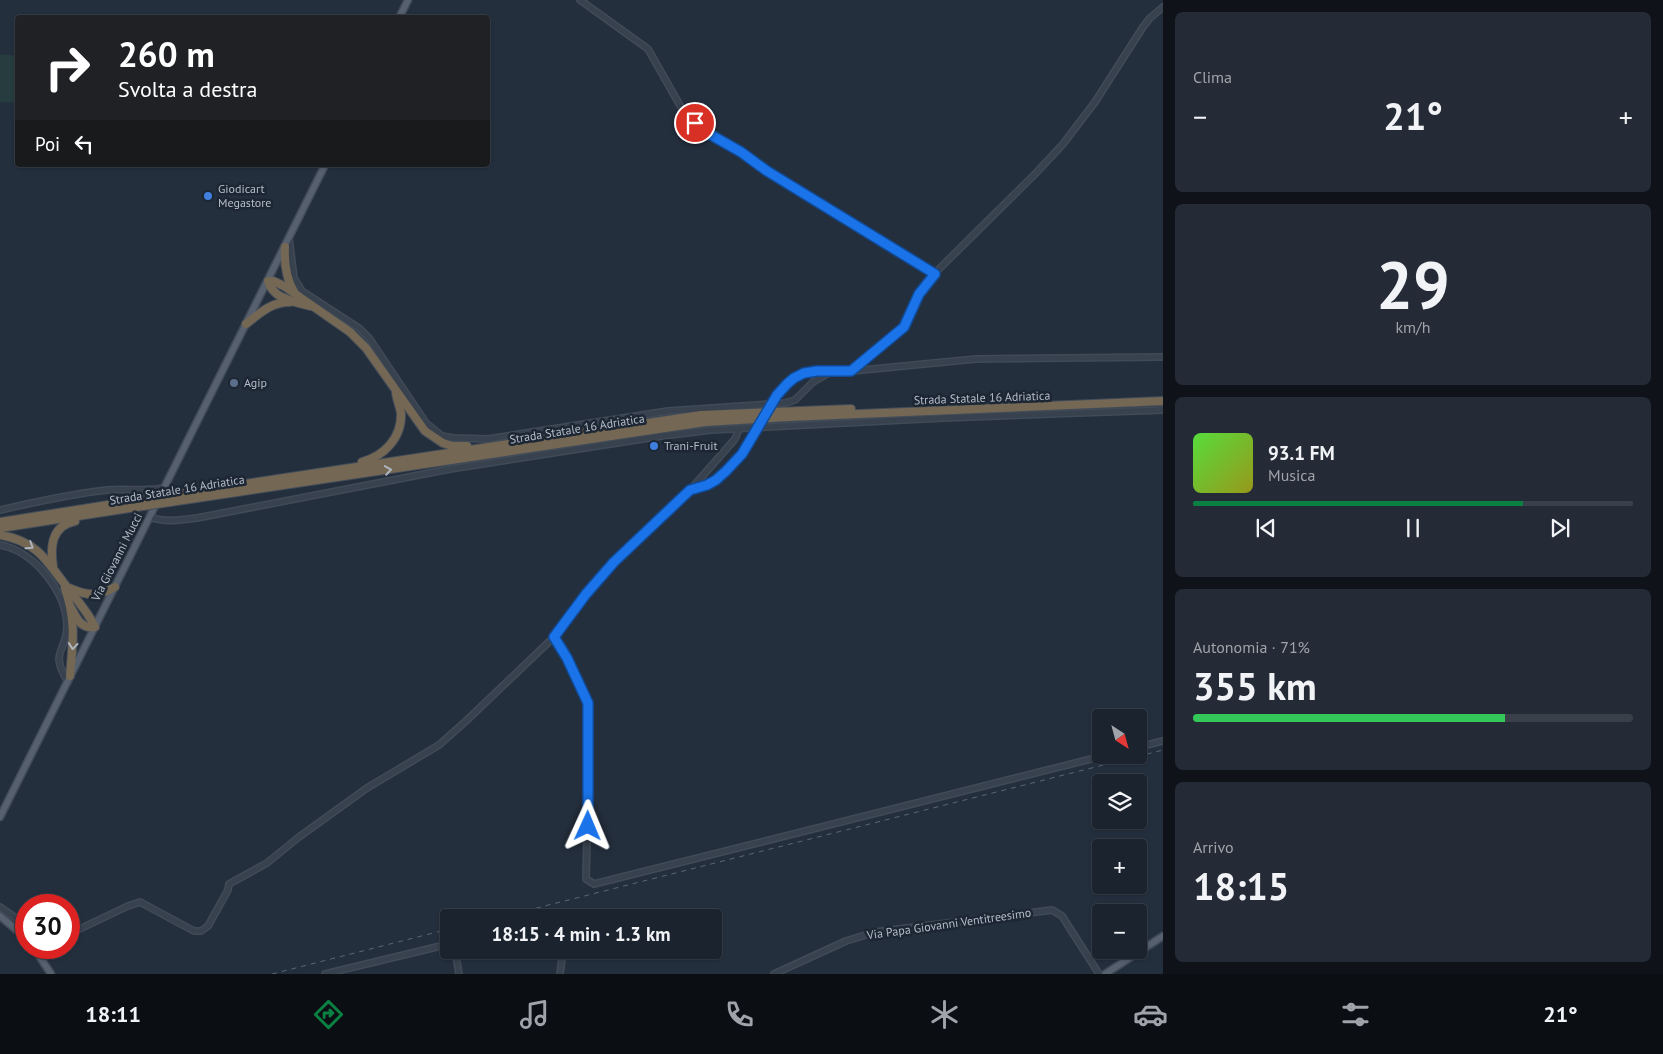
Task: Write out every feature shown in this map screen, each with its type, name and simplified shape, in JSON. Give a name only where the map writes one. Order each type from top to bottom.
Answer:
[{"type":"highway","points":[[284,247],[286,276],[296,298]]},
{"type":"highway","points":[[268,281],[274,293],[280,297],[296,298]]},
{"type":"highway","points":[[268,281],[279,283],[296,298],[350,332],[366,348],[425,431],[443,443],[452,446],[500,445]]},
{"type":"highway","points":[[246,324],[263,310],[276,303],[296,298]]},
{"type":"highway","points":[[288,478],[315,470],[361,462],[383,453],[397,434],[400,423],[401,412],[394,387]]},
{"type":"highway","name":"Strada Statale 16 Adriatica","points":[[171,499],[288,478],[701,415],[989,405],[1163,396]]},
{"type":"highway","name":"Strada Statale 16 Adriatica","points":[[0,522],[705,422],[1163,401]]},
{"type":"highway","points":[[53,567],[52,546],[54,537],[60,528],[69,522],[122,506]]},
{"type":"highway","name":"Strada Statale 16 Adriatica","points":[[0,528],[122,506]]},
{"type":"highway","points":[[0,535],[13,537],[34,548],[53,567],[88,613],[95,627],[89,627],[80,622],[71,608]]},
{"type":"highway","points":[[65,584],[81,593],[93,595],[103,593],[115,587]]},
{"type":"highway","points":[[65,584],[71,608],[74,635],[69,679]]},
{"type":"main road","points":[[400,15],[408,0]]},
{"type":"main road","name":"Via Giovanni Mucci","points":[[0,817],[325,167]]},
{"type":"main road","points":[[0,916],[15,927]]},
{"type":"main road","points":[[1105,974],[1163,936]]},
{"type":"main road","points":[[41,959],[51,974]]},
{"type":"street","points":[[580,0],[648,49],[686,116],[704,131],[741,152],[767,171],[935,274]]},
{"type":"street","points":[[851,371],[904,327],[919,294],[935,274],[1063,144],[1095,102],[1143,27],[1163,7]]},
{"type":"street","points":[[289,238],[294,278],[302,291],[342,316],[364,333],[377,349],[426,424],[442,436],[488,439],[668,411],[785,403],[795,400],[813,382],[832,371]]},
{"type":"street","points":[[690,490],[716,480],[742,454],[777,395],[794,378],[804,373],[851,371],[976,359],[1163,357]]},
{"type":"street","points":[[150,517],[172,522],[450,469],[662,436],[738,429],[943,418],[1163,410]]},
{"type":"street","points":[[80,929],[140,902],[194,931],[201,931],[208,926],[229,884],[267,863],[367,788],[439,745],[496,694],[554,637],[586,594],[614,562],[690,490],[735,439],[738,429]]},
{"type":"street","points":[[0,510],[88,492],[110,490],[150,491],[164,488]]},
{"type":"street","points":[[0,546],[18,551],[35,563],[48,577],[57,593],[67,627],[58,658],[59,665],[69,679]]},
{"type":"street","points":[[554,637],[567,658],[588,703],[586,879],[594,884],[1092,759]]},
{"type":"street","points":[[1148,745],[1163,741]]},
{"type":"street","points":[[0,907],[15,917]]},
{"type":"street","name":"Via Papa Giovanni Ventitreesimo","points":[[774,974],[846,941],[875,932],[1052,910],[1062,916],[1099,974]]},
{"type":"street","points":[[324,974],[440,946]]},
{"type":"street","points":[[456,959],[459,974]]},
{"type":"street","points":[[560,974],[562,959]]},
{"type":"green space","points":[[0,54],[15,56],[15,103],[0,102]]},
{"type":"railway","points":[[533,909],[1163,750]]},
{"type":"railway","points":[[272,974],[440,931]]},
{"type":"place","name":"Giodicart Megastore","points":[[208,196]]},
{"type":"place","name":"Agip","points":[[234,383]]},
{"type":"place","name":"Trani-Fruit","points":[[654,446]]},
{"type":"route","points":[[588,826],[588,703],[567,658],[554,637],[586,594],[614,562],[650,530],[690,490],[716,480],[742,454],[777,395],[787,384],[804,373],[851,371],[862,363],[904,327],[919,294],[935,274],[767,171],[741,152],[704,131],[695,123]]}]
